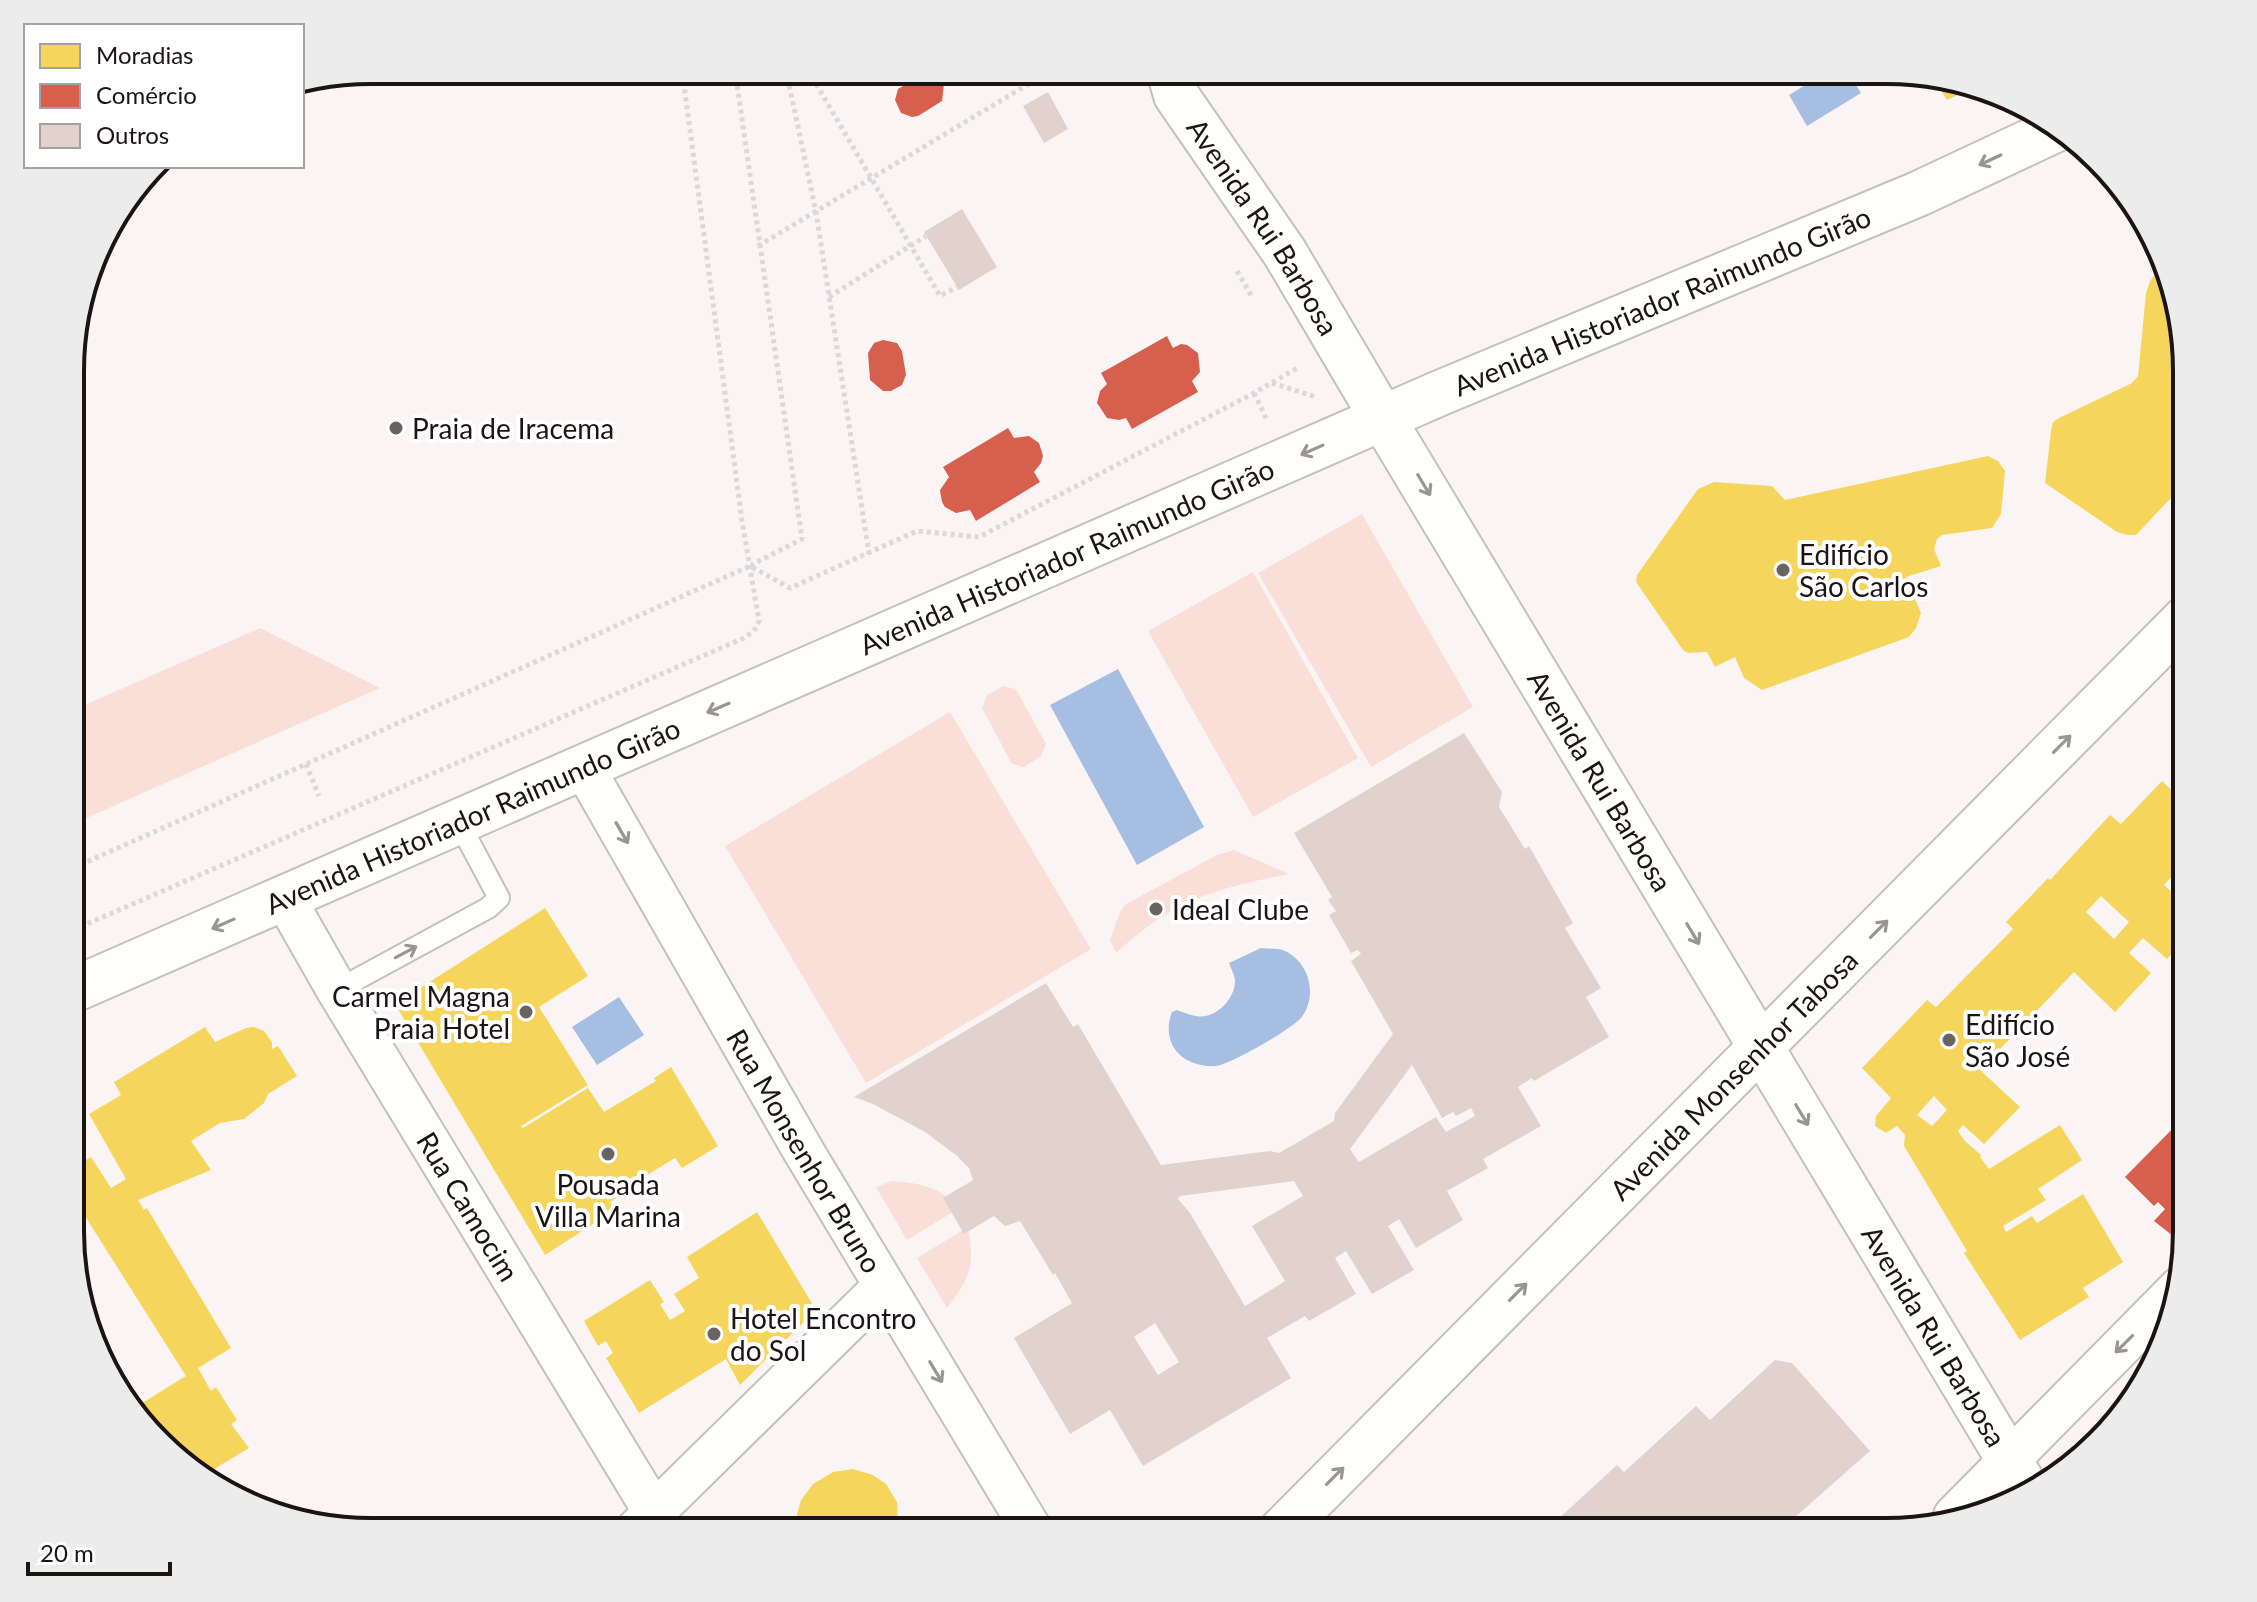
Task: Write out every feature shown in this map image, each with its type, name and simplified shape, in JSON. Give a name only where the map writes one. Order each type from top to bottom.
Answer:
[{"type":"main road","name":"Avenida Rui Barbosa","points":[[1173,84],[1176,95],[1285,253],[2019,1476]]},
{"type":"main road","name":"Avenida Historiador Raimundo Girão","points":[[84,985],[1383,419],[1918,194],[2048,133]]},
{"type":"main road","name":"Avenida Monsenhor Tabosa","points":[[1294,1518],[2173,631]]},
{"type":"street","name":"Rua Monsenhor Bruno","points":[[583,766],[804,1152],[1025,1518]]},
{"type":"street","name":"Rua Camocim","points":[[284,897],[642,1518]]},
{"type":"street","points":[[648,1518],[884,1286]]},
{"type":"street","points":[[1973,1504],[2019,1476],[2162,1308]]},
{"type":"lane","points":[[337,990],[488,908],[499,898],[458,821]]},
{"type":"path","points":[[84,925],[754,631],[759,621],[742,521],[684,84]]},
{"type":"path","points":[[84,863],[750,566],[802,539],[737,84]]},
{"type":"path","points":[[789,84],[816,212],[869,554]]},
{"type":"path","points":[[816,84],[940,296],[957,287]]},
{"type":"path","points":[[758,246],[1029,84]]},
{"type":"path","points":[[829,297],[926,236]]},
{"type":"path","points":[[1234,267],[1258,305]]},
{"type":"path","points":[[750,566],[790,588],[917,531],[979,537],[1297,368],[1289,356]]},
{"type":"path","points":[[1271,383],[1322,398]]},
{"type":"path","points":[[1254,393],[1268,421]]},
{"type":"path","points":[[306,764],[319,796]]},
{"type":"shaded area","points":[[1362,514],[1473,707],[1371,767],[1258,573]]},
{"type":"shaded area","points":[[1253,572],[1358,758],[1253,817],[1148,631]]},
{"type":"shaded area","points":[[260,628],[380,688],[84,819],[84,705]]},
{"type":"shaded area","points":[[1003,686],[1016,689],[1046,744],[1041,756],[1024,767],[1012,764],[982,708],[987,695]]},
{"type":"shaded area","points":[[950,712],[1091,949],[866,1083],[725,846]]},
{"type":"shaded area","points":[[1234,850],[1289,874],[1238,885],[1196,899],[1157,920],[1116,953],[1110,940],[1126,904],[1217,855]]},
{"type":"shaded area","points":[[892,1181],[937,1191],[958,1209],[907,1240],[876,1187]]},
{"type":"shaded area","points":[[968,1227],[971,1251],[969,1270],[947,1308],[917,1258]]},
{"type":"water","points":[[1807,84],[1855,84],[1861,93],[1807,126],[1789,95]]},
{"type":"water","points":[[1118,669],[1204,827],[1137,865],[1050,705]]},
{"type":"water","points":[[1261,948],[1285,951],[1294,956],[1306,972],[1309,1000],[1301,1018],[1274,1038],[1223,1064],[1205,1066],[1185,1059],[1177,1052],[1170,1037],[1172,1012],[1177,1010],[1203,1016],[1216,1012],[1234,988],[1235,979],[1229,963]]},
{"type":"water","points":[[619,997],[644,1035],[597,1065],[572,1027]]},
{"type":"building: Moradias","points":[[1941,90],[1960,94],[1947,100]]},
{"type":"building: Moradias","points":[[2156,274],[2171,333],[2173,496],[2136,535],[2128,535],[2117,532],[2045,483],[2053,422],[2132,383],[2138,376],[2146,293]]},
{"type":"building: Moradias","name":"Edifício São Carlos","points":[[1988,456],[1998,461],[2005,471],[2001,514],[1992,528],[1942,535],[1934,549],[1941,566],[1906,577],[1921,613],[1909,637],[1762,690],[1744,678],[1735,657],[1715,667],[1707,652],[1688,653],[1683,650],[1636,582],[1637,575],[1698,489],[1714,482],[1772,486],[1785,500]]},
{"type":"building: Moradias","name":"Edifício São José","points":[[2162,781],[2173,792],[2173,875],[2164,885],[2173,893],[2173,952],[2167,959],[2143,938],[2129,953],[2151,973],[2115,1012],[2074,972],[1980,1070],[2020,1107],[1984,1144],[1963,1125],[1958,1131],[1982,1156],[1989,1169],[2060,1125],[2082,1160],[2038,1189],[2046,1200],[2003,1226],[2006,1232],[2032,1216],[2037,1223],[2083,1194],[2123,1262],[2083,1288],[2089,1297],[2020,1340],[1964,1253],[1967,1251],[1904,1146],[1905,1135],[1897,1126],[1886,1133],[1875,1126],[1876,1116],[1891,1098],[1862,1068],[1927,1000],[1936,1007],[2013,929],[2006,922],[2110,815],[2121,824]],"holes":[[[2101,896],[2129,922],[2114,939],[2086,912]],[[1934,1096],[1947,1110],[1932,1126],[1917,1115]]]},
{"type":"building: Moradias","points":[[545,908],[588,976],[539,1007],[588,1085],[521,1126],[523,1128],[588,1088],[604,1112],[656,1081],[654,1078],[671,1067],[718,1146],[682,1168],[675,1158],[629,1186],[631,1189],[610,1202],[615,1210],[545,1255],[395,1004]]},
{"type":"building: Moradias","points":[[205,1027],[215,1042],[246,1028],[264,1031],[272,1042],[272,1049],[278,1046],[297,1076],[268,1094],[264,1103],[244,1119],[220,1123],[191,1141],[211,1170],[138,1200],[144,1210],[147,1208],[231,1348],[198,1368],[211,1391],[216,1387],[237,1420],[231,1424],[249,1448],[212,1470],[168,1434],[141,1404],[186,1376],[84,1214],[84,1161],[91,1157],[111,1188],[126,1179],[89,1114],[121,1095],[114,1082]]},
{"type":"building: Moradias","points":[[757,1212],[816,1310],[740,1385],[726,1359],[639,1413],[606,1358],[613,1353],[606,1341],[598,1346],[584,1321],[650,1280],[664,1302],[660,1304],[670,1320],[685,1311],[674,1294],[699,1278],[687,1257]]},
{"type":"building: Moradias","points":[[853,1469],[873,1475],[886,1484],[897,1502],[898,1518],[797,1518],[801,1500],[813,1484],[833,1472]]},
{"type":"building: Comércio","points":[[906,84],[944,84],[942,101],[912,117],[901,113],[895,100],[898,89]]},
{"type":"building: Comércio","points":[[1167,336],[1173,348],[1187,345],[1198,353],[1200,372],[1192,381],[1198,392],[1132,429],[1126,418],[1107,418],[1097,403],[1100,391],[1107,384],[1101,373]]},
{"type":"building: Comércio","points":[[883,340],[897,343],[902,351],[906,375],[902,385],[891,391],[883,391],[870,380],[868,353],[874,343]]},
{"type":"building: Comércio","points":[[1008,428],[1014,438],[1029,436],[1039,443],[1043,456],[1034,472],[1040,482],[976,521],[970,510],[956,513],[945,507],[940,490],[949,477],[943,467]]},
{"type":"building: Comércio","points":[[2173,1128],[2173,1236],[2154,1221],[2165,1209],[2158,1202],[2154,1206],[2125,1177]]},
{"type":"building: Outros","points":[[1048,92],[1068,129],[1044,143],[1023,106]]},
{"type":"building: Outros","points":[[962,209],[997,267],[959,290],[924,232]]},
{"type":"building: Outros","points":[[1464,733],[1502,792],[1499,807],[1525,849],[1529,846],[1573,923],[1565,928],[1601,988],[1586,997],[1609,1037],[1534,1081],[1532,1078],[1518,1087],[1541,1126],[1483,1159],[1488,1168],[1447,1191],[1463,1220],[1416,1248],[1399,1219],[1388,1226],[1414,1270],[1372,1294],[1346,1251],[1335,1258],[1356,1294],[1309,1321],[1305,1316],[1267,1338],[1291,1378],[1143,1466],[1110,1410],[1070,1434],[1014,1338],[1072,1303],[1020,1221],[1005,1226],[994,1216],[964,1234],[943,1198],[973,1180],[969,1168],[925,1132],[854,1097],[1046,983],[1073,1027],[1078,1024],[1161,1165],[1270,1151],[1279,1153],[1334,1121],[1335,1113],[1393,1034],[1351,961],[1361,954],[1358,950],[1351,953],[1329,915],[1336,911],[1328,900],[1332,897],[1294,833]],"holes":[[[1412,1065],[1442,1118],[1453,1112],[1456,1116],[1471,1108],[1475,1116],[1446,1132],[1436,1117],[1359,1162],[1350,1149]],[[1294,1181],[1303,1196],[1252,1226],[1285,1281],[1245,1306],[1190,1213],[1178,1199],[1180,1196]],[[1155,1323],[1179,1362],[1158,1375],[1134,1337]]]},
{"type":"building: Outros","points":[[1775,1360],[1792,1363],[1870,1451],[1794,1518],[1559,1518],[1617,1465],[1624,1472],[1696,1406],[1710,1420]]},
{"type":"place","name":"Praia de Iracema","points":[[396,428]]},
{"type":"place","name":"Edifício São Carlos","points":[[1783,570]]},
{"type":"place","name":"Ideal Clube","points":[[1156,909]]},
{"type":"place","name":"Carmel Magna Praia Hotel","points":[[526,1012]]},
{"type":"place","name":"Edifício São José","points":[[1949,1040]]},
{"type":"place","name":"Pousada Villa Marina","points":[[608,1154]]},
{"type":"place","name":"Hotel Encontro do Sol","points":[[714,1334]]}]
